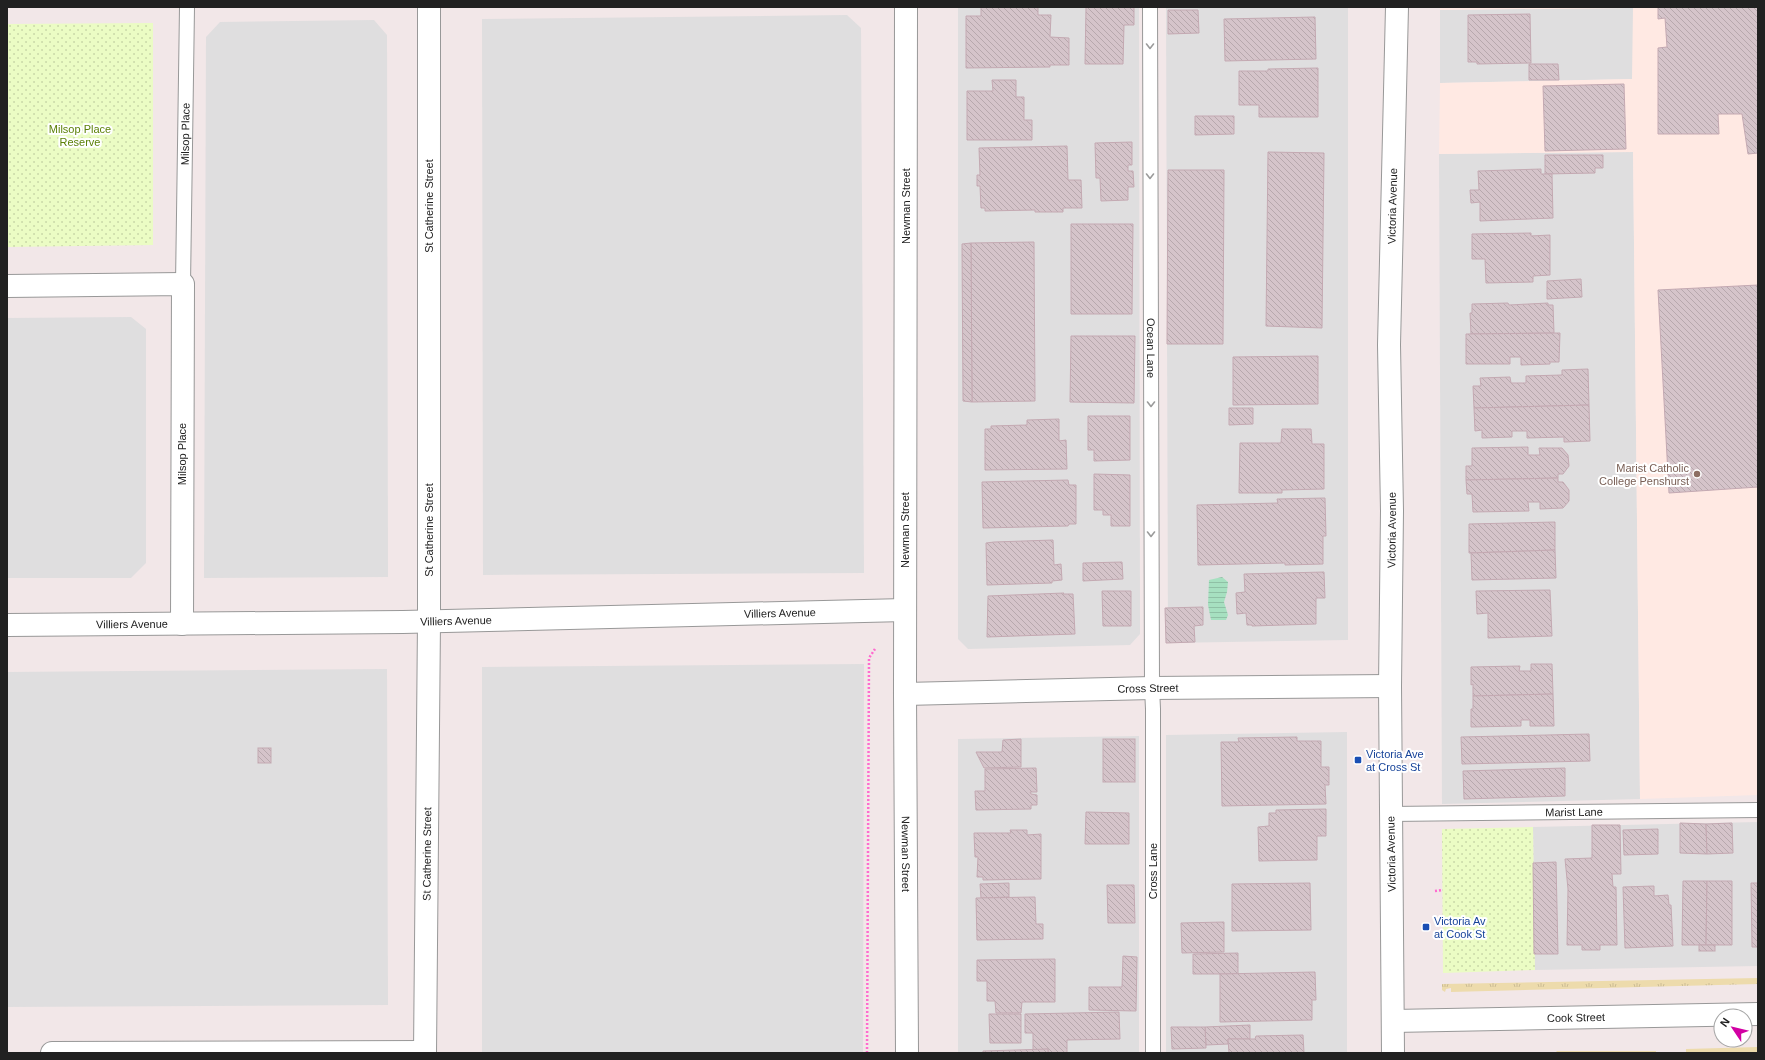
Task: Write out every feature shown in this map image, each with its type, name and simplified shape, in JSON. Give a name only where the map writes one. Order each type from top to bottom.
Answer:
[{"type":"street","name":"St Catherine Street","points":[[425,1052],[429,621],[429,7]]},
{"type":"street","name":"Newman Street","points":[[906,7],[905,694],[907,1053]]},
{"type":"street","name":"Victoria Avenue","points":[[1393,1053],[1390,814],[1392,511],[1389,345],[1397,7]]},
{"type":"street","points":[[7,286],[183,284]]},
{"type":"street","name":"Milsop Place","points":[[182,624],[183,284]]},
{"type":"street","name":"Villiers Avenue","points":[[7,625],[429,621],[905,610]]},
{"type":"street","name":"Cross Street","points":[[905,694],[1152,688],[1390,686]]},
{"type":"street","name":"Cook Street","points":[[1393,1020],[1758,1014]]},
{"type":"street","points":[[52,1053],[425,1052]]},
{"type":"lane","name":"Milsop Place","points":[[183,284],[187,7]]},
{"type":"lane","name":"Ocean Lane","points":[[1150,7],[1152,688]]},
{"type":"lane","name":"Cross Lane","points":[[1152,688],[1152,1053]]},
{"type":"lane","name":"Marist Lane","points":[[1390,814],[1758,810]]},
{"type":"path","points":[[868,1053],[869,658],[875,649]]},
{"type":"path","points":[[1435,891],[1442,890]]},
{"type":"shaded area","points":[[958,7],[1139,7],[1140,634],[1130,645],[968,649],[958,639]]},
{"type":"shaded area","points":[[1166,7],[1348,7],[1348,640],[1168,643]]},
{"type":"shaded area","name":"Marist Catholic College Penshurst","points":[[1440,7],[1758,7],[1758,795],[1640,799],[1633,152],[1439,154],[1440,83],[1632,79],[1633,8],[1440,10]]},
{"type":"shaded area","points":[[1633,7],[1633,79],[1440,83],[1440,10]]},
{"type":"shaded area","points":[[847,15],[861,28],[864,573],[483,575],[482,19]]},
{"type":"shaded area","points":[[374,20],[387,35],[388,577],[204,578],[206,37],[220,22]]},
{"type":"shaded area","points":[[1633,152],[1640,799],[1442,804],[1439,154]]},
{"type":"shaded area","points":[[131,317],[146,329],[146,563],[131,578],[7,578],[7,318]]},
{"type":"shaded area","points":[[1222,577],[1228,582],[1224,602],[1228,615],[1226,620],[1211,620],[1208,605],[1209,580]]},
{"type":"shaded area","points":[[864,664],[863,1053],[482,1053],[482,667]]},
{"type":"shaded area","points":[[387,669],[388,1005],[7,1007],[7,672]]},
{"type":"shaded area","points":[[1347,732],[1347,1053],[1166,1053],[1166,735]]},
{"type":"shaded area","points":[[1139,736],[1139,1053],[958,1053],[958,739]]},
{"type":"shaded area","points":[[1758,822],[1758,966],[1535,970],[1533,827]]},
{"type":"green space","name":"Milsop Place Reserve","points":[[153,23],[153,245],[7,247],[7,24]]},
{"type":"green space","points":[[1533,827],[1535,970],[1443,973],[1442,829]]},
{"type":"green space","points":[[1758,978],[1758,984],[1451,992],[1451,988],[1446,989],[1445,992],[1442,990],[1442,984]]},
{"type":"green space","points":[[1758,1047],[1758,1053],[1686,1053],[1686,1049]]},
{"type":"green space","points":[[1557,1051],[1656,1051],[1656,1053],[1555,1053]]},
{"type":"building","points":[[981,7],[1038,7],[1038,15],[1051,15],[1050,37],[1069,38],[1069,65],[1050,65],[1050,67],[966,68],[966,16],[981,16]]},
{"type":"building","points":[[1086,7],[1134,7],[1134,25],[1124,25],[1123,64],[1085,64]]},
{"type":"building","points":[[1658,7],[1758,7],[1758,153],[1748,154],[1742,114],[1718,114],[1719,134],[1658,134],[1658,48],[1667,47],[1665,18],[1658,19]]},
{"type":"building","points":[[1168,10],[1198,10],[1199,33],[1168,34]]},
{"type":"building","points":[[1530,14],[1531,63],[1477,64],[1477,62],[1468,62],[1468,15]]},
{"type":"building","points":[[1315,17],[1316,59],[1225,61],[1224,19]]},
{"type":"building","points":[[1529,64],[1558,64],[1559,80],[1529,80]]},
{"type":"building","points":[[1318,68],[1318,117],[1259,117],[1259,105],[1239,105],[1239,71]]},
{"type":"building","points":[[992,80],[1016,80],[1016,97],[1024,97],[1024,120],[1032,120],[1032,140],[967,140],[967,91],[993,91]]},
{"type":"building","points":[[1624,84],[1626,149],[1545,151],[1543,86]]},
{"type":"building","points":[[1195,116],[1234,116],[1234,134],[1195,135]]},
{"type":"building","points":[[1132,142],[1132,165],[1128,165],[1128,171],[1133,171],[1134,187],[1128,187],[1128,200],[1101,201],[1100,178],[1096,178],[1095,143]]},
{"type":"building","points":[[1067,146],[1068,180],[1081,180],[1082,208],[1063,208],[1063,212],[1035,212],[1035,210],[985,211],[985,208],[981,208],[980,186],[977,186],[977,175],[980,175],[979,148]]},
{"type":"building","points":[[1268,152],[1324,153],[1322,328],[1266,326]]},
{"type":"building","points":[[1545,155],[1603,155],[1603,168],[1595,168],[1595,173],[1545,174]]},
{"type":"building","points":[[1541,169],[1541,174],[1552,174],[1553,218],[1480,221],[1480,202],[1471,203],[1470,190],[1479,190],[1478,171]]},
{"type":"building","points":[[1168,170],[1224,170],[1223,344],[1167,344]]},
{"type":"building","points":[[1071,224],[1133,224],[1132,314],[1071,314]]},
{"type":"building","points":[[1531,233],[1531,236],[1550,235],[1550,275],[1533,276],[1533,282],[1486,283],[1485,259],[1472,259],[1472,234]]},
{"type":"building","points":[[1034,242],[1035,401],[972,402],[971,243]]},
{"type":"building","points":[[971,243],[972,402],[963,401],[962,244]]},
{"type":"building","points":[[1581,279],[1582,297],[1547,299],[1547,281]]},
{"type":"building","points":[[1758,285],[1758,487],[1669,493],[1658,290]]},
{"type":"building","points":[[1508,303],[1509,305],[1548,303],[1548,305],[1553,305],[1554,333],[1471,334],[1470,313],[1472,313],[1472,304]]},
{"type":"building","points":[[1560,333],[1559,362],[1550,362],[1550,364],[1521,365],[1521,357],[1510,357],[1510,364],[1466,364],[1466,334]]},
{"type":"building","points":[[1071,336],[1135,336],[1134,403],[1070,402]]},
{"type":"building","points":[[1318,356],[1318,404],[1233,405],[1233,357]]},
{"type":"building","points":[[1588,369],[1589,405],[1474,408],[1473,386],[1481,386],[1480,378],[1510,377],[1511,383],[1526,383],[1526,376],[1562,375],[1562,370]]},
{"type":"building","points":[[1589,405],[1590,441],[1564,442],[1564,437],[1527,438],[1527,431],[1512,431],[1512,437],[1482,438],[1482,430],[1475,431],[1474,408]]},
{"type":"building","points":[[1229,408],[1253,408],[1253,424],[1229,425]]},
{"type":"building","points":[[1088,416],[1130,416],[1130,460],[1094,461],[1094,450],[1088,450]]},
{"type":"building","points":[[1059,419],[1059,441],[1066,440],[1067,469],[985,470],[985,429],[991,429],[991,426],[1027,425],[1027,420]]},
{"type":"building","points":[[1282,429],[1311,429],[1312,444],[1324,444],[1324,489],[1282,490],[1282,493],[1239,493],[1240,443],[1281,443]]},
{"type":"building","points":[[1528,447],[1528,455],[1540,455],[1539,448],[1562,448],[1568,455],[1569,466],[1563,474],[1558,474],[1558,478],[1466,480],[1466,466],[1472,466],[1472,448]]},
{"type":"building","points":[[1094,474],[1130,475],[1130,526],[1111,526],[1111,515],[1103,515],[1103,510],[1094,510]]},
{"type":"building","points":[[1558,478],[1558,482],[1563,482],[1569,490],[1569,501],[1563,508],[1540,509],[1540,502],[1528,502],[1529,511],[1473,512],[1472,494],[1467,494],[1466,480]]},
{"type":"building","points":[[1068,480],[1069,485],[1076,485],[1076,524],[1069,524],[1068,526],[983,528],[982,482]]},
{"type":"building","points":[[1325,498],[1326,536],[1323,536],[1323,564],[1285,565],[1285,563],[1198,565],[1197,505],[1278,503],[1277,499]]},
{"type":"building","points":[[1555,522],[1555,550],[1469,553],[1469,524]]},
{"type":"building","points":[[1053,540],[1054,565],[1061,564],[1062,580],[1052,581],[1052,583],[987,585],[986,543]]},
{"type":"building","points":[[1555,550],[1556,578],[1472,580],[1471,553]]},
{"type":"building","points":[[1122,562],[1123,579],[1083,581],[1083,563]]},
{"type":"building","points":[[1324,572],[1325,598],[1316,598],[1316,624],[1252,626],[1247,625],[1246,613],[1237,614],[1236,593],[1245,592],[1244,574]]},
{"type":"building","points":[[1550,590],[1552,636],[1488,638],[1488,613],[1477,614],[1476,591]]},
{"type":"building","points":[[1102,591],[1131,591],[1131,626],[1103,626]]},
{"type":"building","points":[[1064,593],[1063,594],[1073,594],[1075,634],[987,637],[988,596]]},
{"type":"building","points":[[1203,607],[1203,625],[1194,626],[1195,642],[1166,643],[1165,608]]},
{"type":"building","points":[[1531,664],[1552,664],[1553,694],[1473,696],[1473,684],[1471,685],[1471,667],[1520,666],[1519,671],[1531,671]]},
{"type":"building","points":[[1553,694],[1554,726],[1530,726],[1530,720],[1521,720],[1521,726],[1471,727],[1473,696]]},
{"type":"building","points":[[1589,734],[1590,761],[1462,764],[1461,737]]},
{"type":"building","points":[[1297,737],[1297,741],[1321,741],[1321,767],[1329,767],[1329,785],[1325,785],[1326,804],[1222,806],[1221,742],[1239,742],[1238,738]]},
{"type":"building","points":[[1021,739],[1021,767],[984,768],[976,752],[1002,752],[1003,740]]},
{"type":"building","points":[[1103,739],[1135,739],[1135,782],[1103,782]]},
{"type":"building","points":[[258,748],[271,748],[271,763],[258,763]]},
{"type":"building","points":[[1036,768],[1037,792],[1030,792],[1031,794],[1037,795],[1037,805],[1031,805],[1031,809],[976,810],[975,791],[985,791],[985,769]]},
{"type":"building","points":[[1565,768],[1565,796],[1464,799],[1463,771]]},
{"type":"building","points":[[1326,809],[1326,836],[1317,836],[1317,860],[1259,861],[1258,827],[1269,826],[1269,813],[1276,813],[1276,810]]},
{"type":"building","points":[[1086,812],[1129,813],[1129,844],[1085,844]]},
{"type":"building","points":[[1680,823],[1706,824],[1707,854],[1680,853]]},
{"type":"building","points":[[1732,823],[1733,853],[1707,854],[1706,824]]},
{"type":"building","points":[[1592,825],[1620,825],[1621,874],[1612,874],[1613,887],[1616,887],[1617,945],[1600,945],[1600,950],[1582,950],[1582,945],[1567,945],[1568,889],[1565,859],[1592,858]]},
{"type":"building","points":[[1658,829],[1658,854],[1624,855],[1623,830]]},
{"type":"building","points":[[1010,830],[1027,830],[1027,835],[1041,834],[1041,879],[983,880],[983,877],[977,877],[978,857],[975,857],[974,833],[1011,833]]},
{"type":"building","points":[[1556,862],[1558,954],[1534,954],[1533,863]]},
{"type":"building","points":[[1683,881],[1707,881],[1706,945],[1682,945]]},
{"type":"building","points":[[1707,881],[1732,881],[1732,945],[1706,945]]},
{"type":"building","points":[[1009,883],[1009,897],[981,898],[980,884]]},
{"type":"building","points":[[1310,883],[1311,930],[1232,931],[1232,884]]},
{"type":"building","points":[[1751,883],[1758,883],[1758,947],[1752,947]]},
{"type":"building","points":[[1107,885],[1134,885],[1135,923],[1108,923]]},
{"type":"building","points":[[1654,886],[1654,896],[1668,895],[1669,905],[1671,905],[1673,946],[1625,948],[1623,887]]},
{"type":"building","points":[[1035,897],[1036,924],[1043,924],[1043,939],[977,940],[976,898]]},
{"type":"building","points":[[1224,922],[1224,952],[1182,953],[1181,923]]},
{"type":"building","points":[[1699,945],[1715,945],[1715,951],[1699,951]]},
{"type":"building","points":[[1238,953],[1238,974],[1193,974],[1193,954]]},
{"type":"building","points":[[1123,956],[1137,957],[1136,1011],[1089,1010],[1089,987],[1122,987]]},
{"type":"building","points":[[1055,959],[1055,1002],[1022,1002],[1021,1013],[996,1013],[995,1001],[987,1001],[987,981],[977,981],[977,960]]},
{"type":"building","points":[[1315,972],[1316,1000],[1312,1000],[1312,1020],[1220,1022],[1220,974]]},
{"type":"building","points":[[1119,1012],[1120,1039],[1067,1040],[1067,1053],[1048,1053],[1048,1049],[1033,1050],[1033,1033],[1025,1033],[1025,1014]]},
{"type":"building","points":[[989,1014],[1021,1014],[1021,1043],[990,1043]]},
{"type":"building","points":[[1250,1025],[1250,1039],[1228,1039],[1228,1044],[1206,1045],[1205,1027]]},
{"type":"building","points":[[1171,1027],[1205,1027],[1206,1048],[1172,1049]]},
{"type":"building","points":[[1303,1035],[1304,1053],[1229,1053],[1228,1039],[1255,1039],[1256,1036]]},
{"type":"building","points":[[1048,1049],[1048,1053],[983,1053],[983,1051]]},
{"type":"place","name":"Marist Catholic College Penshurst","points":[[1697,474]]},
{"type":"place","name":"Victoria Ave at Cross St","points":[[1358,760]]},
{"type":"place","name":"Victoria Av at Cook St","points":[[1426,927]]}]
